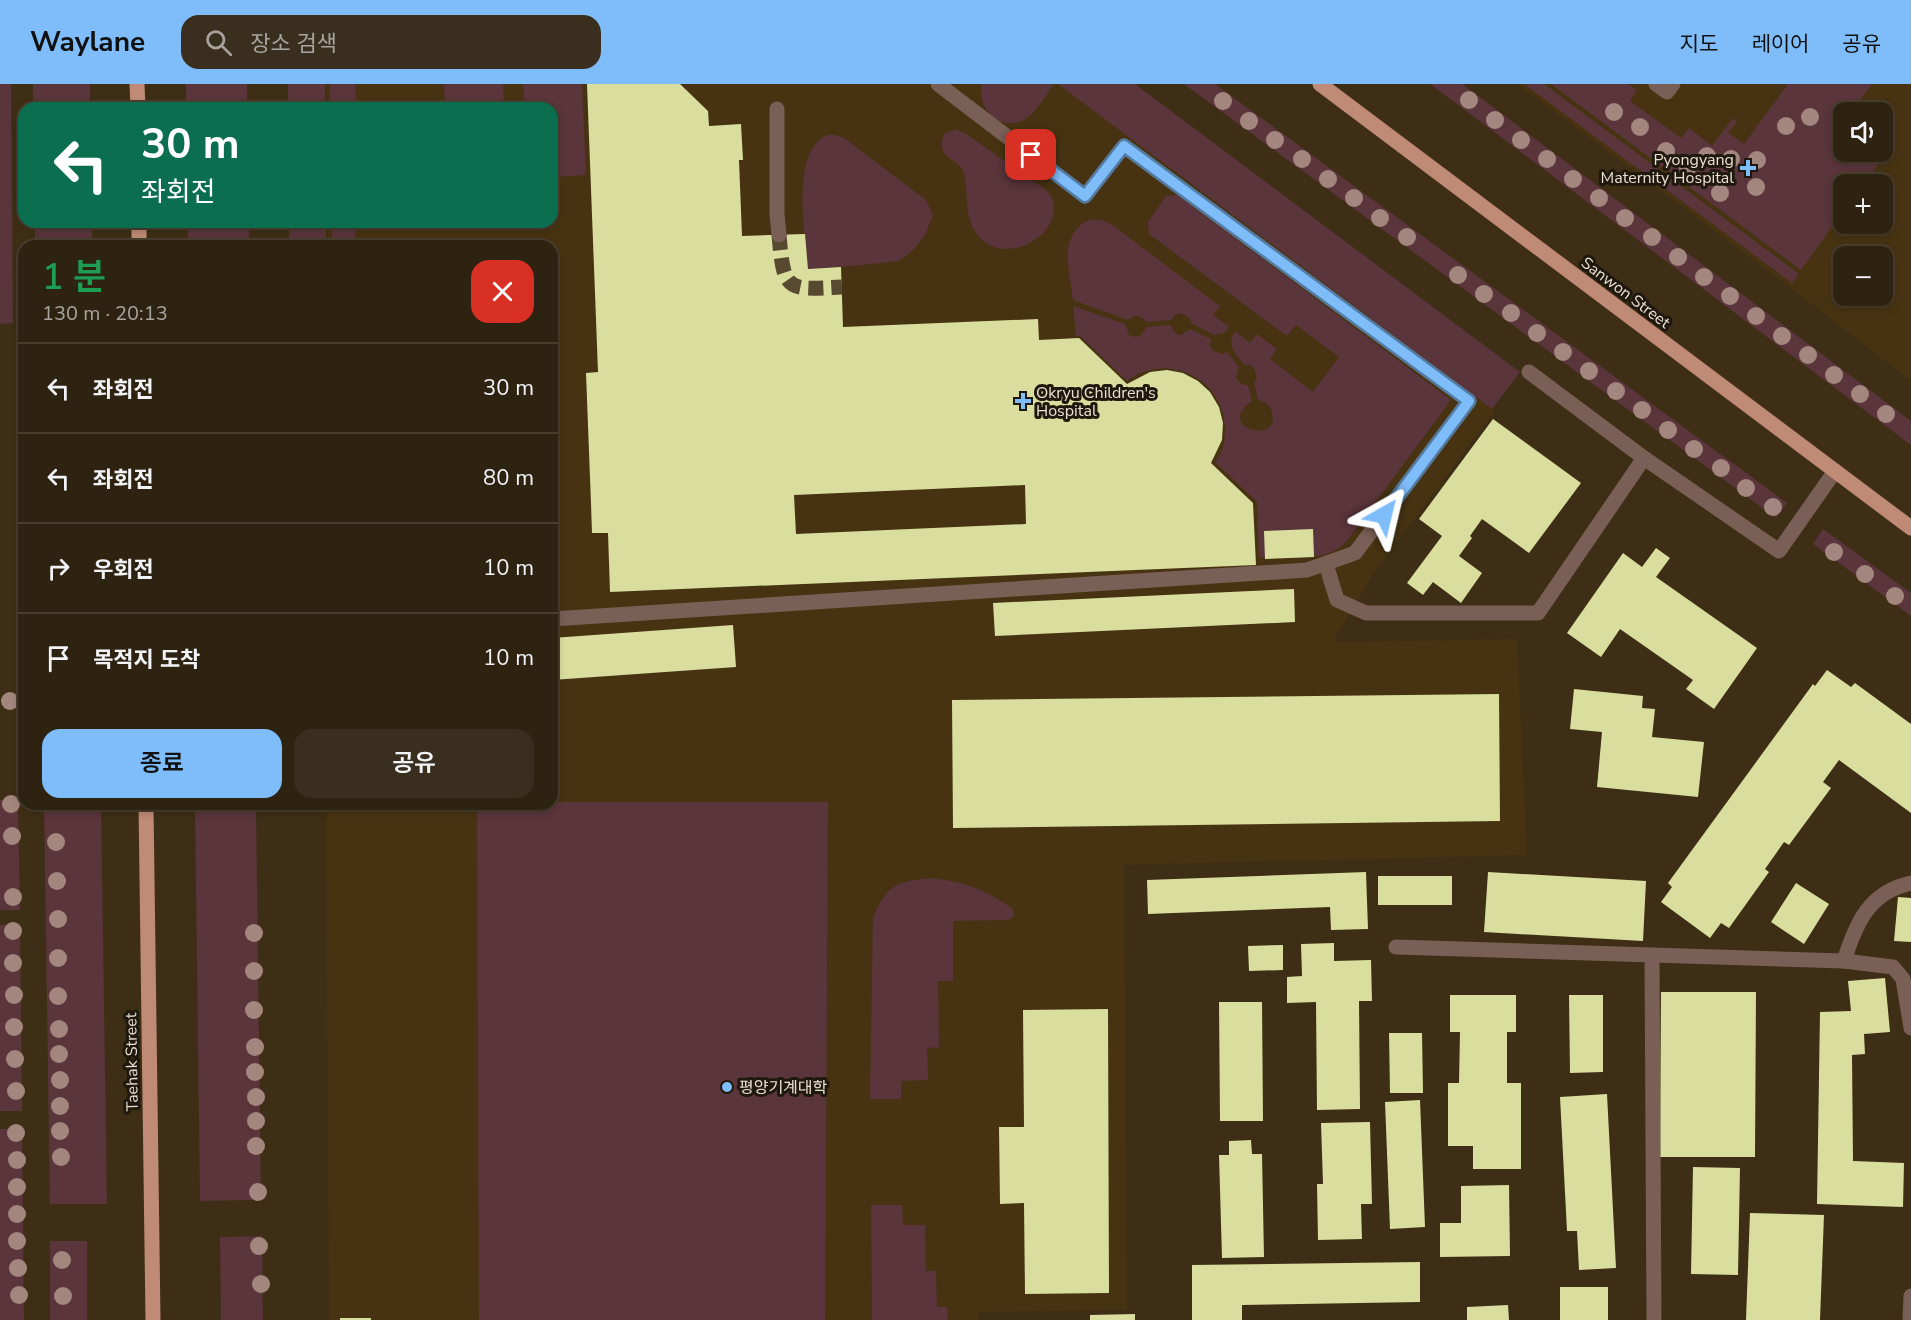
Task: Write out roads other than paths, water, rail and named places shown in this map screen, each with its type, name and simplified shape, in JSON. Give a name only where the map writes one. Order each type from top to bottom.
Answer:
[{"type":"main road","points":[[137,84],[138,102]]},
{"type":"main road","name":"Sanwon Street","points":[[1320,84],[1911,528]]},
{"type":"main road","name":"Taehak Street","points":[[146,810],[153,1320]]},
{"type":"street","points":[[558,619],[1307,570],[1355,553],[1469,401],[1124,146],[1085,196],[938,84]]},
{"type":"street","points":[[1656,84],[1667,92],[1673,84]]},
{"type":"street","points":[[777,109],[779,235]]},
{"type":"street","points":[[1529,372],[1644,458],[1779,551],[1835,471]]},
{"type":"street","points":[[1326,564],[1337,600],[1366,613],[1538,613],[1644,458]]},
{"type":"street","points":[[1844,961],[1851,940],[1870,904],[1894,886],[1911,883]]},
{"type":"street","points":[[1396,947],[1844,961],[1893,967],[1903,979],[1911,1028]]},
{"type":"street","points":[[1652,955],[1654,1320]]},
{"type":"street","points":[[1910,1320],[1911,1296]]},
{"type":"tunnel","points":[[779,235],[783,268],[791,284],[809,288],[842,287]]},
{"type":"place","name":"Pyongyang Maternity Hospital","points":[[1748,168]]},
{"type":"place","name":"Okryu Children's Hospital","points":[[1023,401]]},
{"type":"place","name":"평양기계대학","points":[[727,1087]]}]
